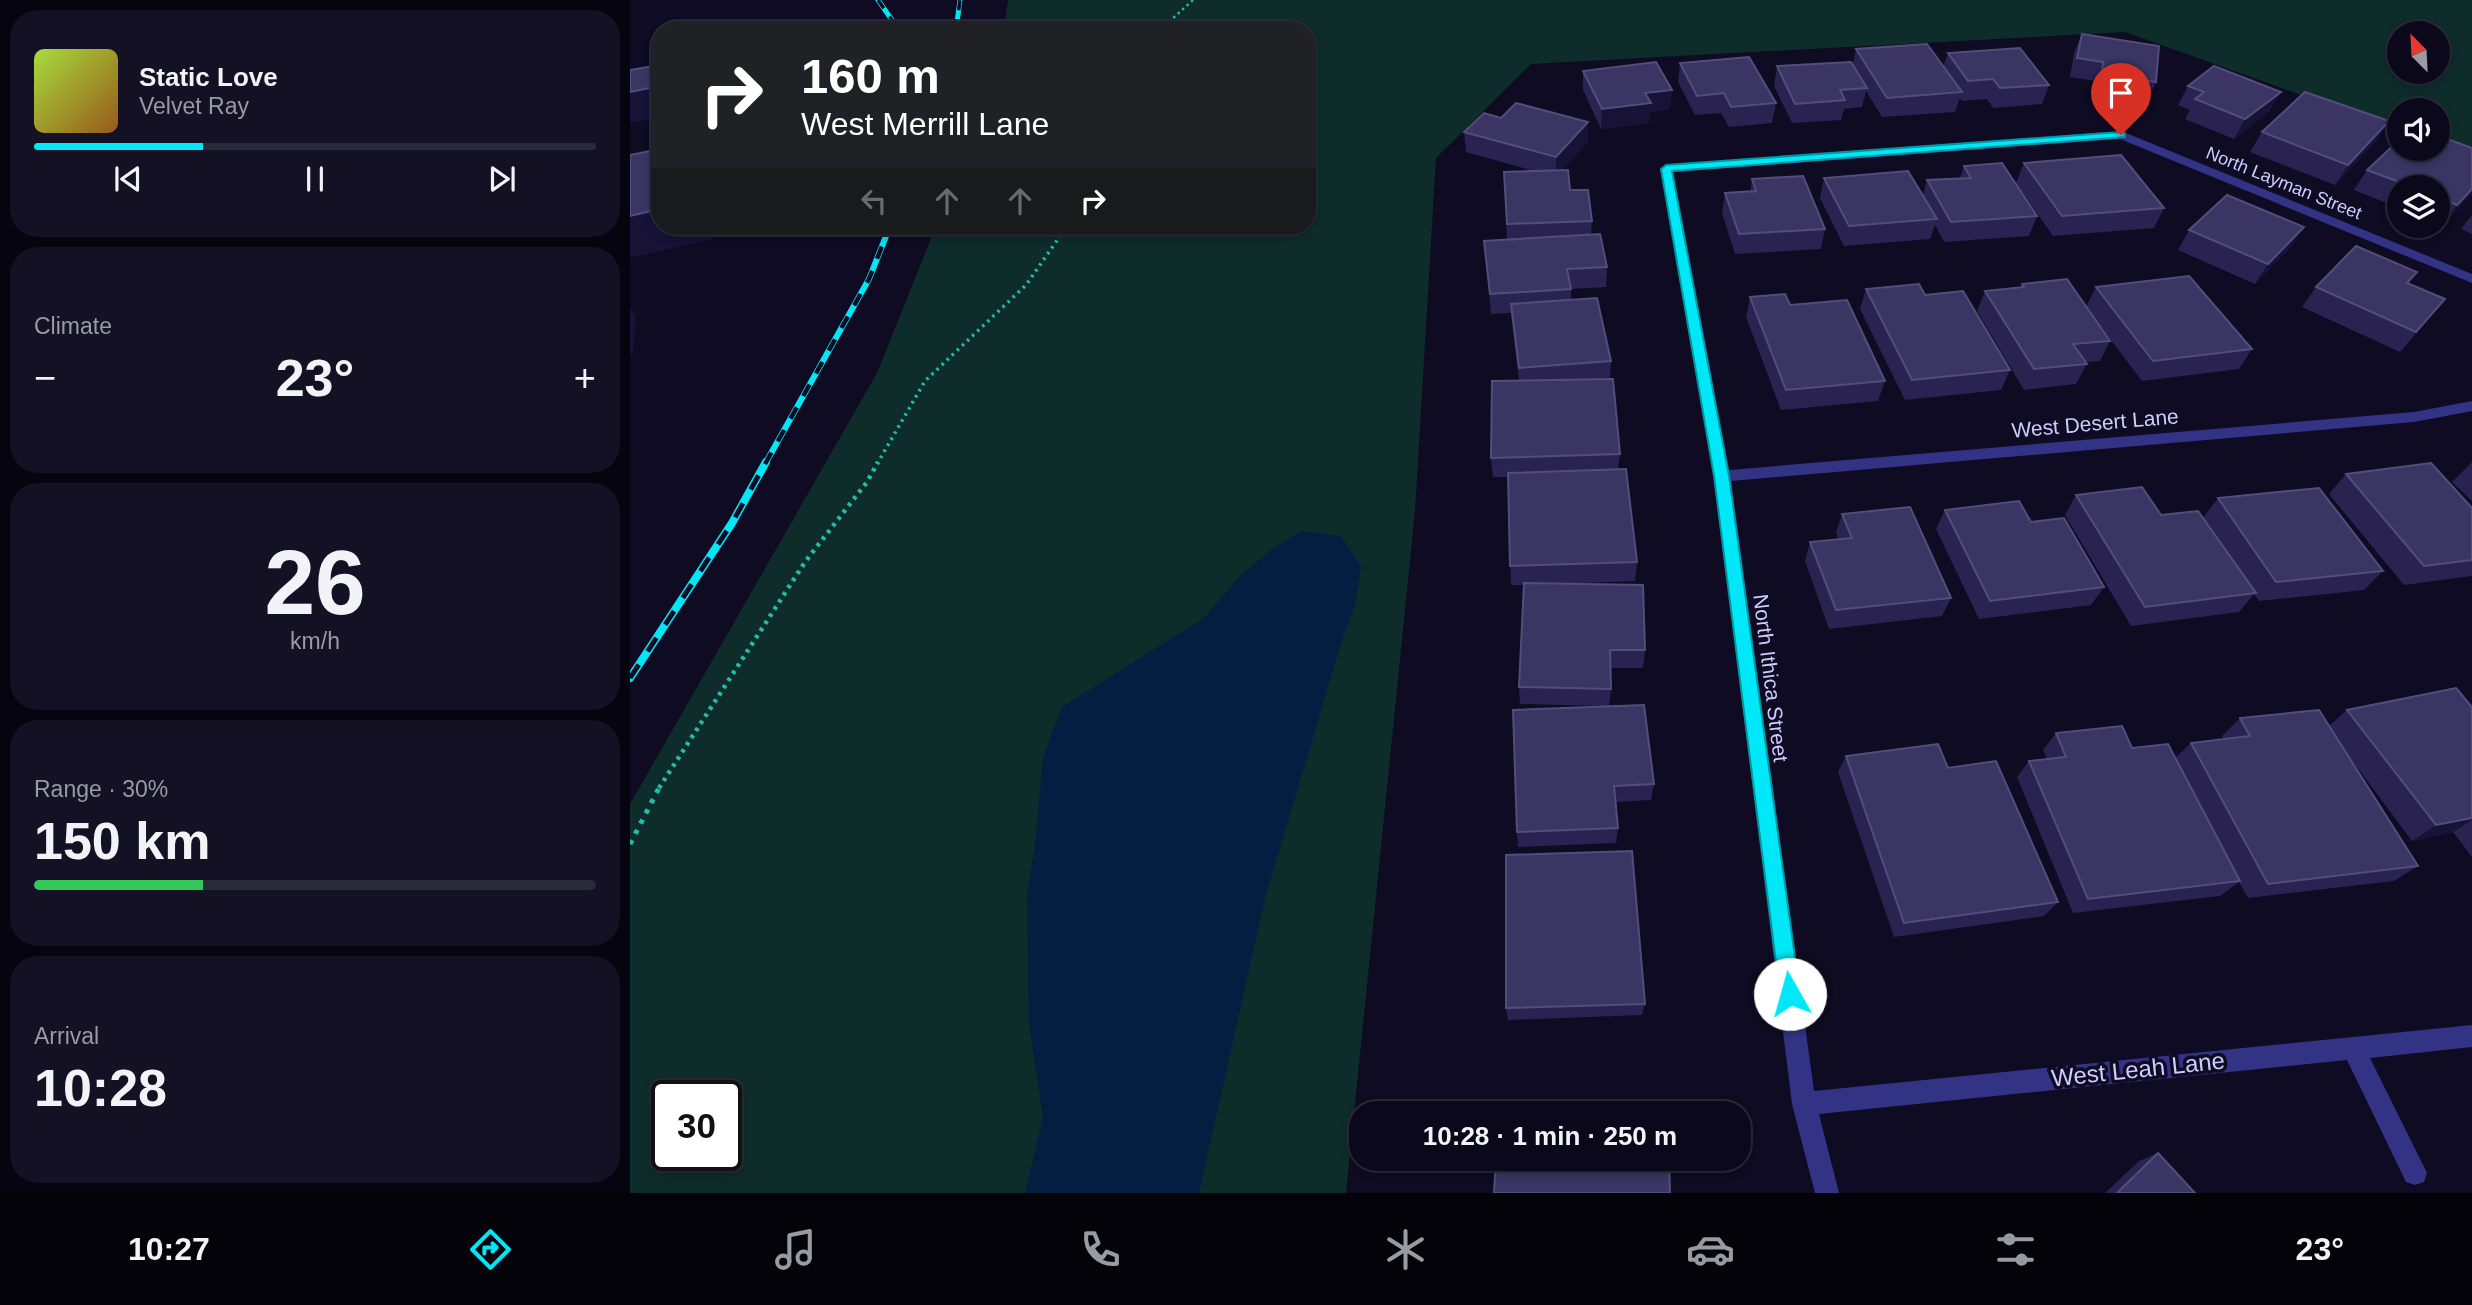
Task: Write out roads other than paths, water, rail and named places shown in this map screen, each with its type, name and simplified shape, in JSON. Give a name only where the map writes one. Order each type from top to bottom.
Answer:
[{"type":"street","name":"North Layman Street","points":[[1666,169],[2121,135],[2472,279]]},
{"type":"street","name":"North Ithica Street","points":[[1666,169],[1721,476],[1804,1104],[1828,1193]]},
{"type":"street","name":"West Desert Lane","points":[[1721,476],[2414,417],[2472,406]]},
{"type":"street","name":"West Leah Lane","points":[[1804,1104],[2472,1035]]},
{"type":"street","points":[[2353,1048],[2416,1173]]},
{"type":"water","points":[[1301,531],[1341,536],[1361,566],[1356,602],[1343,637],[1265,898],[1199,1193],[1025,1193],[1043,1117],[1029,1024],[1027,894],[1035,845],[1043,758],[1062,707],[1204,618],[1237,579],[1271,550]]},
{"type":"railway","points":[[878,0],[893,21]]},
{"type":"railway","points":[[957,21],[960,0]]},
{"type":"railway","points":[[765,464],[869,279],[886,235]]},
{"type":"railway","points":[[630,678],[732,523],[766,462]]}]
